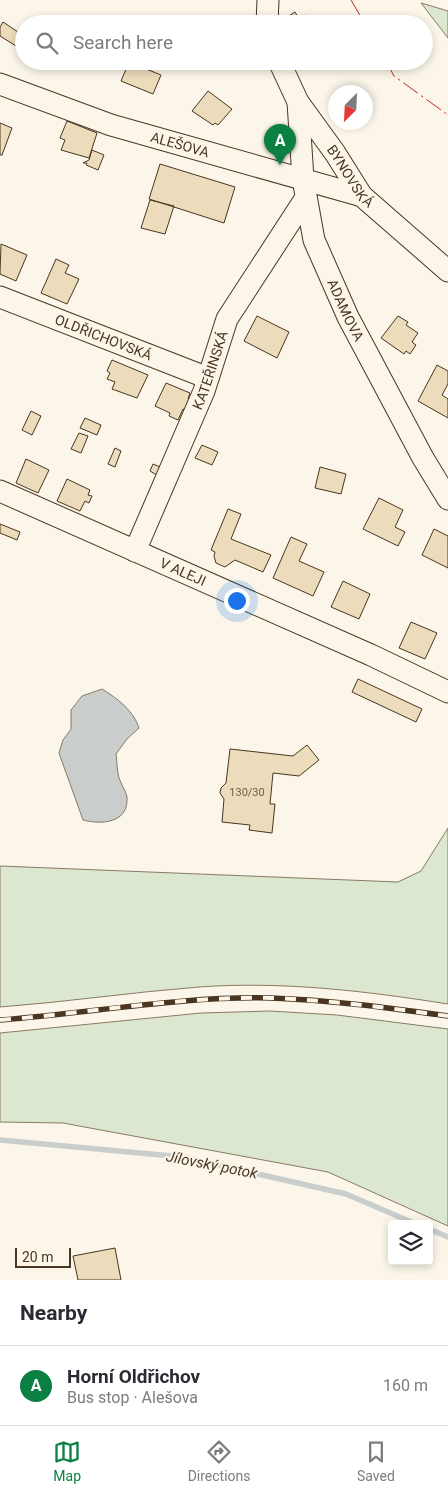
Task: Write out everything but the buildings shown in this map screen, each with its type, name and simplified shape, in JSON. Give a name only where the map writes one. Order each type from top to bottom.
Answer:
[{"type":"street","name":"BYNOVSKÁ","points":[[283,70],[298,102],[335,153],[362,196],[448,271]]},
{"type":"street","name":"ALEŠOVA","points":[[0,84],[111,126],[304,189],[362,196]]},
{"type":"street","name":"ADAMOVA","points":[[298,102],[304,189],[314,240],[348,317],[423,458],[448,499]]},
{"type":"street","name":"KATEŘINSKÁ","points":[[135,551],[208,378],[227,319],[304,189]]},
{"type":"street","name":"OLDŘICHOVSKÁ","points":[[0,297],[208,378]]},
{"type":"street","name":"V ALEJI","points":[[0,491],[448,692]]},
{"type":"green space","points":[[421,3],[448,11],[448,38],[433,19],[433,15],[430,15]]},
{"type":"green space","points":[[448,828],[448,1004],[324,988],[230,985],[0,1007],[0,866],[398,882],[421,871]]},
{"type":"green space","points":[[270,1011],[337,1015],[448,1029],[448,1226],[328,1172],[63,1123],[0,1122],[0,1033],[201,1013]]},
{"type":"shaded area","points":[[102,689],[124,705],[137,722],[139,728],[127,739],[116,754],[119,778],[127,797],[124,812],[113,820],[90,822],[83,820],[59,753],[63,740],[71,729],[71,710],[82,696]]},
{"type":"waterway","name":"Jílovský potok","points":[[0,1140],[183,1157],[346,1194],[407,1220]]},
{"type":"waterway","name":"Jílovský potok","points":[[433,1231],[448,1237]]},
{"type":"railway","points":[[0,1020],[169,1002],[237,998],[316,1001],[448,1016]]},
{"type":"power","points":[[351,0],[360,15]]},
{"type":"power","points":[[391,70],[394,76],[448,115]]},
{"type":"place","name":"Horní Oldřichov","points":[[280,165]]}]
